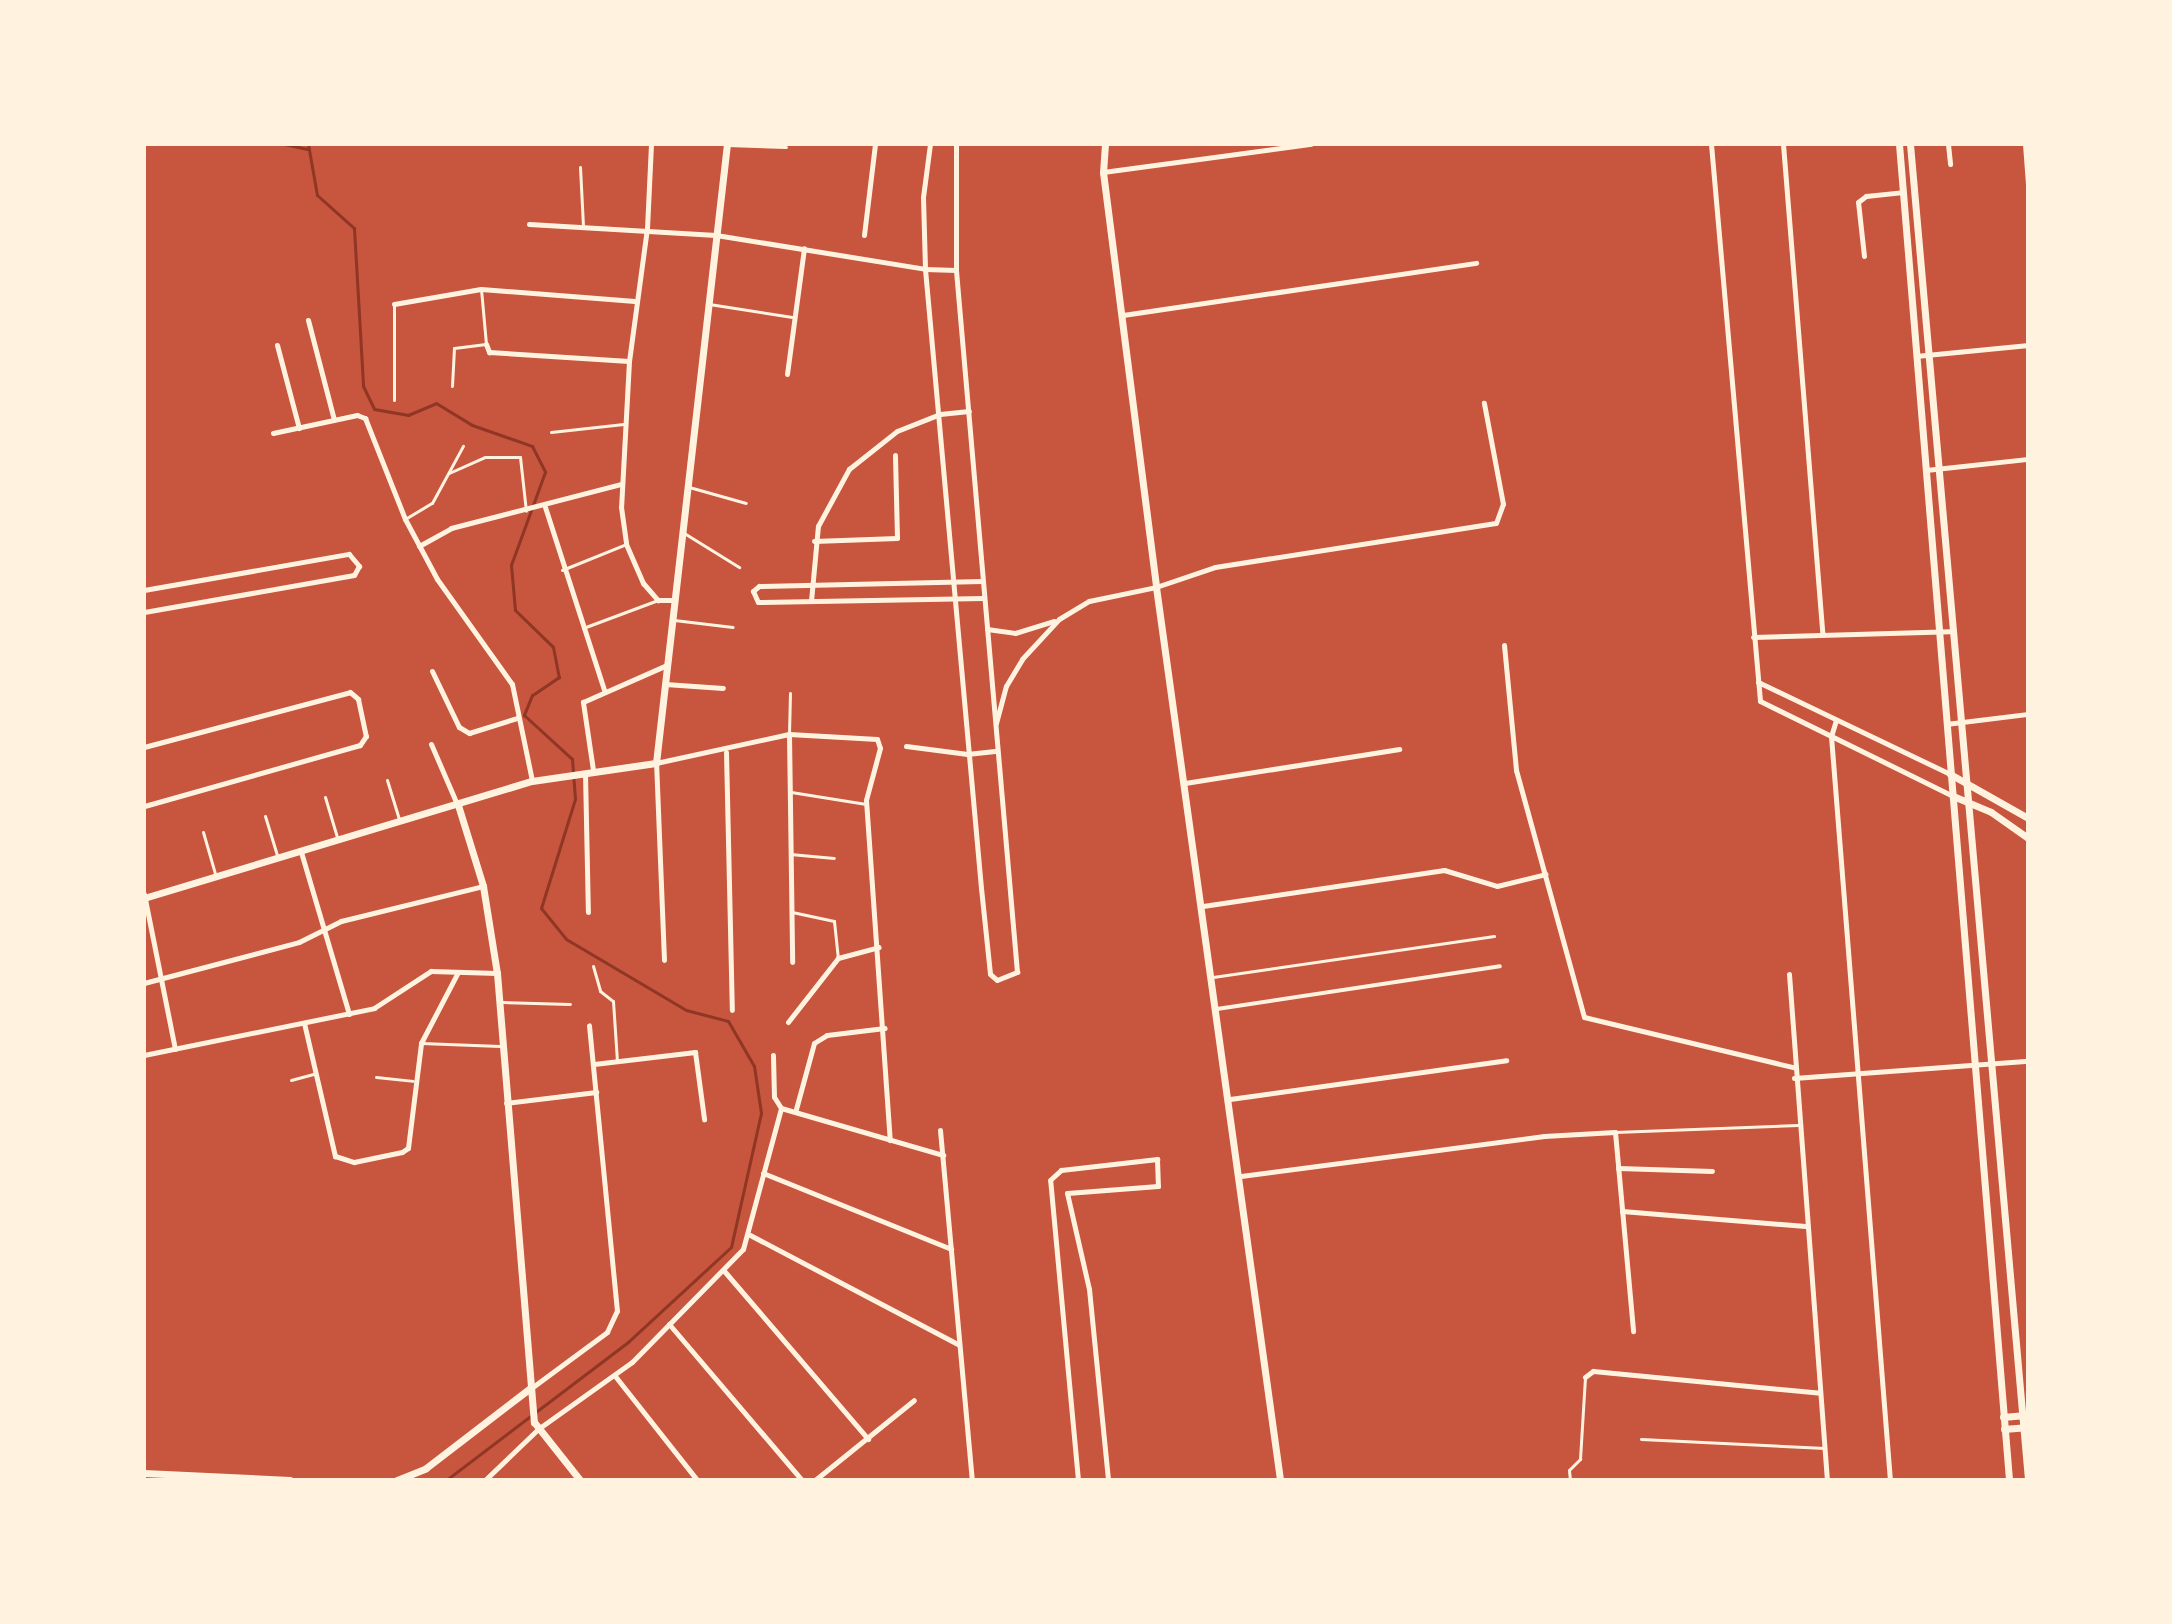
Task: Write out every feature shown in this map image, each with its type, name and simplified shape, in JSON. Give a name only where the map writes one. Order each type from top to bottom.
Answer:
[{"type":"main road","points":[[144,896],[278,859],[532,781],[656,763],[670,619],[689,487],[727,144]]},
{"type":"main road","points":[[1105,144],[1103,172],[1156,587],[1241,1176],[1280,1480]]},
{"type":"main road","points":[[1899,144],[1944,724],[1953,796],[2009,1480]]},
{"type":"main road","points":[[1910,144],[1950,631],[1971,804],[2025,1415],[2028,1480]]},
{"type":"main road","points":[[1950,774],[2028,818]]},
{"type":"main road","points":[[1953,796],[2028,838]]},
{"type":"main road","points":[[458,805],[483,886],[497,973],[500,1046],[532,1408],[536,1425],[580,1480]]},
{"type":"main road","points":[[397,1480],[435,1461],[529,1389]]},
{"type":"main road","points":[[2003,1417],[2025,1415]]},
{"type":"main road","points":[[2004,1429],[2026,1427]]},
{"type":"main road","points":[[144,1473],[290,1480]]},
{"type":"street","points":[[651,144],[647,228],[635,301],[621,484],[626,544],[643,583],[658,600],[673,600]]},
{"type":"street","points":[[864,235],[875,144]]},
{"type":"street","points":[[930,144],[923,197],[925,269],[940,414],[967,754],[990,974],[997,980],[1017,972],[995,751],[956,270],[956,144]]},
{"type":"street","points":[[1103,172],[1311,144]]},
{"type":"street","points":[[1711,144],[1760,701],[1953,796]]},
{"type":"street","points":[[1783,144],[1822,634]]},
{"type":"street","points":[[1948,144],[1950,164]]},
{"type":"street","points":[[2025,144],[2028,184]]},
{"type":"street","points":[[1864,256],[1858,202],[1866,196],[1903,192]]},
{"type":"street","points":[[529,224],[647,228],[716,235],[925,269],[956,270]]},
{"type":"street","points":[[787,374],[804,248]]},
{"type":"street","points":[[1123,315],[1476,263]]},
{"type":"street","points":[[394,304],[481,289],[635,301]]},
{"type":"street","points":[[308,320],[334,420]]},
{"type":"street","points":[[486,344],[489,352],[629,361]]},
{"type":"street","points":[[277,345],[299,428]]},
{"type":"street","points":[[1916,356],[2028,345]]},
{"type":"street","points":[[986,629],[1027,632],[1102,596],[1156,587],[1215,567],[1496,523],[1503,504],[1484,403]]},
{"type":"street","points":[[811,601],[814,541],[833,492],[861,455],[897,431],[940,414],[969,411]]},
{"type":"street","points":[[273,433],[361,415],[366,421],[419,546],[512,684],[532,781]]},
{"type":"street","points":[[814,541],[889,542],[900,535],[895,455]]},
{"type":"street","points":[[1925,470],[2028,459]]},
{"type":"street","points":[[419,546],[451,528],[545,507],[621,484]]},
{"type":"street","points":[[545,507],[562,570],[604,690]]},
{"type":"street","points":[[144,590],[349,554],[359,563],[354,575],[144,612]]},
{"type":"street","points":[[982,581],[759,586],[753,591],[758,602],[953,601],[983,598]]},
{"type":"street","points":[[994,733],[1014,671],[1059,619]]},
{"type":"street","points":[[1753,637],[1950,631]]},
{"type":"street","points":[[1504,645],[1516,770],[1584,1017],[1793,1067]]},
{"type":"street","points":[[588,912],[582,704],[604,690],[667,665]]},
{"type":"street","points":[[432,671],[459,727],[469,733],[517,718]]},
{"type":"street","points":[[1758,682],[1950,774]]},
{"type":"street","points":[[665,684],[723,688]]},
{"type":"street","points":[[144,747],[354,693],[363,743],[144,806]]},
{"type":"street","points":[[1944,724],[2028,714]]},
{"type":"street","points":[[1836,720],[1831,736],[1890,1480]]},
{"type":"street","points":[[664,960],[656,763],[726,752],[789,734],[878,741],[866,804],[885,1028],[890,1140]]},
{"type":"street","points":[[789,734],[788,854],[792,962]]},
{"type":"street","points":[[431,744],[458,805]]},
{"type":"street","points":[[906,746],[967,754],[995,751]]},
{"type":"street","points":[[1185,783],[1399,749]]},
{"type":"street","points":[[726,752],[732,1010]]},
{"type":"street","points":[[301,852],[349,1014]]},
{"type":"street","points":[[1203,906],[1444,870],[1497,886],[1546,874]]},
{"type":"street","points":[[144,983],[299,942],[324,929],[483,886]]},
{"type":"street","points":[[144,896],[175,1049]]},
{"type":"street","points":[[788,1022],[838,958],[879,947]]},
{"type":"street","points":[[1217,1009],[1500,966]]},
{"type":"street","points":[[144,1055],[349,1014],[388,1001],[431,971],[497,973]]},
{"type":"street","points":[[304,1023],[335,1156],[366,1161],[408,1148],[413,1081],[421,1043],[458,972]]},
{"type":"street","points":[[1789,974],[1793,1067],[1827,1480]]},
{"type":"street","points":[[529,1389],[615,1321],[589,1025]]},
{"type":"street","points":[[796,1109],[814,1043],[827,1035],[885,1028]]},
{"type":"street","points":[[594,1064],[695,1052],[704,1119]]},
{"type":"street","points":[[485,1480],[536,1425],[615,1376],[669,1324],[682,1306],[725,1272],[750,1235],[781,1108],[774,1097],[773,1055]]},
{"type":"street","points":[[1230,1099],[1506,1060]]},
{"type":"street","points":[[1794,1078],[2028,1061]]},
{"type":"street","points":[[505,1103],[596,1092]]},
{"type":"street","points":[[781,1108],[796,1109],[943,1155]]},
{"type":"street","points":[[940,1130],[972,1480]]},
{"type":"street","points":[[1241,1176],[1544,1136],[1615,1132],[1633,1331]]},
{"type":"street","points":[[1078,1480],[1050,1180],[1061,1170],[1158,1162],[1158,1186],[1067,1193],[1089,1289],[1108,1480]]},
{"type":"street","points":[[1618,1168],[1712,1171]]},
{"type":"street","points":[[763,1173],[951,1249]]},
{"type":"street","points":[[1622,1211],[1805,1226]]},
{"type":"street","points":[[750,1235],[959,1345]]},
{"type":"street","points":[[725,1272],[868,1439]]},
{"type":"street","points":[[669,1324],[802,1480]]},
{"type":"street","points":[[1585,1377],[1593,1371],[1820,1393]]},
{"type":"street","points":[[615,1376],[697,1480]]},
{"type":"street","points":[[815,1480],[914,1400]]},
{"type":"lane","points":[[727,144],[786,147]]},
{"type":"lane","points":[[580,167],[583,226]]},
{"type":"lane","points":[[452,386],[454,348],[486,344],[481,289]]},
{"type":"lane","points":[[394,304],[394,400]]},
{"type":"lane","points":[[709,304],[793,317]]},
{"type":"lane","points":[[551,432],[624,424]]},
{"type":"lane","points":[[405,519],[432,503],[463,446]]},
{"type":"lane","points":[[449,473],[485,457],[520,457],[526,511]]},
{"type":"lane","points":[[689,487],[746,503]]},
{"type":"lane","points":[[683,532],[739,567]]},
{"type":"lane","points":[[562,570],[626,544]]},
{"type":"lane","points":[[583,628],[658,600]]},
{"type":"lane","points":[[670,619],[733,627]]},
{"type":"lane","points":[[789,734],[790,693]]},
{"type":"lane","points":[[387,780],[400,822]]},
{"type":"lane","points":[[788,792],[866,804]]},
{"type":"lane","points":[[325,797],[338,841]]},
{"type":"lane","points":[[265,816],[278,859]]},
{"type":"lane","points":[[203,832],[216,877]]},
{"type":"lane","points":[[788,854],[834,858]]},
{"type":"lane","points":[[792,912],[834,921],[838,958]]},
{"type":"lane","points":[[1213,977],[1494,936]]},
{"type":"lane","points":[[593,966],[600,991],[613,1001],[617,1062]]},
{"type":"lane","points":[[498,1001],[570,1004]]},
{"type":"lane","points":[[421,1043],[500,1046]]},
{"type":"lane","points":[[291,1080],[316,1074]]},
{"type":"lane","points":[[376,1077],[413,1081]]},
{"type":"lane","points":[[1615,1132],[1798,1125]]},
{"type":"lane","points":[[1570,1480],[1569,1470],[1580,1459],[1585,1377]]},
{"type":"lane","points":[[1641,1439],[1825,1448]]},
{"type":"waterway","points":[[284,144],[308,149]]},
{"type":"waterway","points":[[308,144],[317,195],[354,228],[363,386],[374,409],[408,415],[436,403],[472,425],[532,446],[545,472],[511,565],[515,610],[553,647],[559,677],[532,695],[524,715],[572,759],[575,799],[541,908],[566,939],[686,1010],[728,1021],[754,1066],[761,1113],[731,1247],[628,1342],[446,1480]]}]
